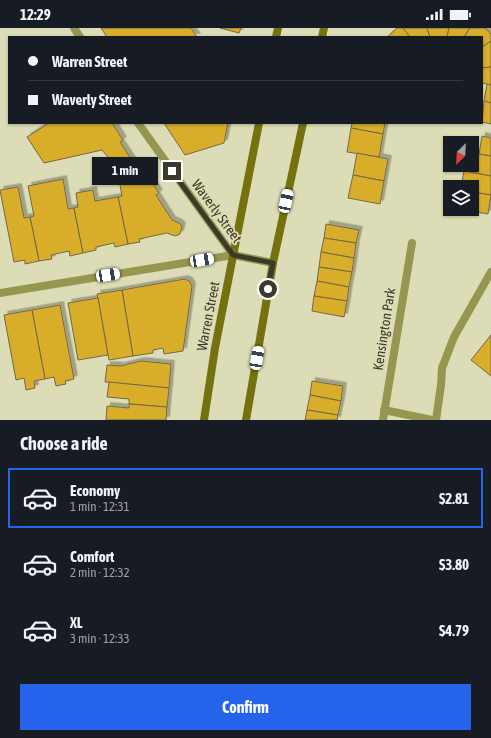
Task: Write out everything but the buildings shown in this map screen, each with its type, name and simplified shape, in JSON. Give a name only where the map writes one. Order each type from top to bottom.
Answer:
[{"type":"main road","name":"Warren Street","points":[[204,420],[215,348],[259,124]]},
{"type":"main road","points":[[246,420],[273,263],[303,124]]},
{"type":"street","name":"Waverly Street","points":[[139,124],[233,255]]},
{"type":"street","name":"Kensington Park","points":[[383,420],[412,243]]},
{"type":"street","points":[[0,293],[233,255],[273,263]]},
{"type":"street","points":[[436,420],[442,368],[454,337],[491,272]]},
{"type":"street","points":[[384,410],[432,420]]},
{"type":"route","points":[[172,171],[233,255],[273,263],[268,289]]}]
